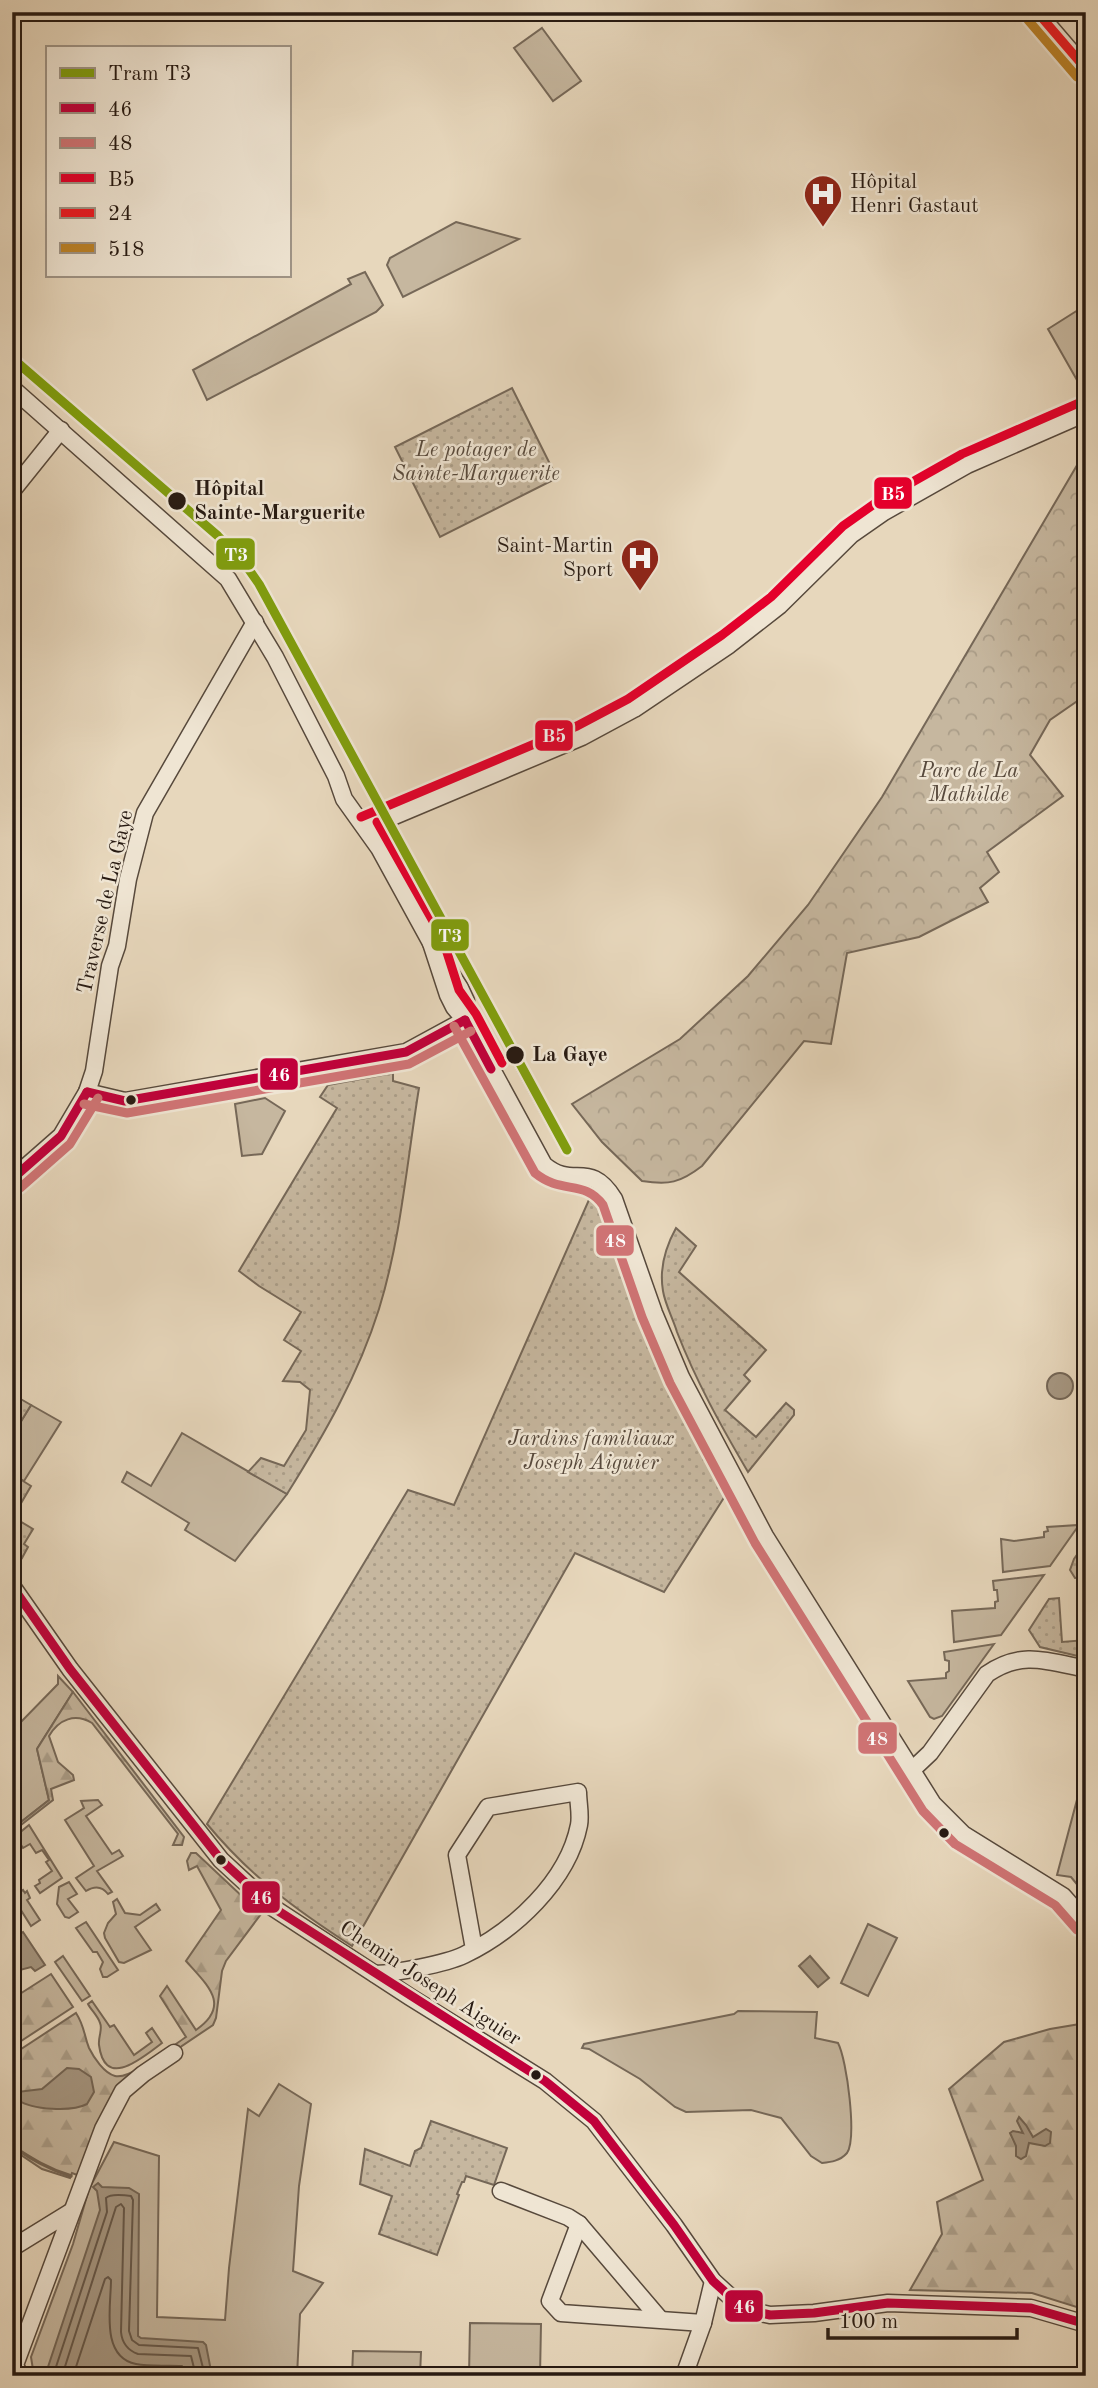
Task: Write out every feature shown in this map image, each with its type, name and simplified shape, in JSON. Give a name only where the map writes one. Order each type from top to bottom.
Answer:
[{"type":"street","points":[[1039,13],[1086,69]]},
{"type":"street","points":[[12,388],[228,579],[255,621],[336,776],[347,784],[366,828],[466,1001],[465,1020],[544,1165],[561,1176],[594,1177],[603,1182],[614,1199],[654,1313],[681,1377],[765,1536],[933,1804],[957,1829],[1063,1896],[1086,1922]]},
{"type":"street","points":[[366,828],[582,737],[634,709],[729,645],[779,606],[851,535],[884,512],[967,465],[1086,414]]},
{"type":"street","points":[[12,491],[61,430]]},
{"type":"street","name":"Traverse de La Gaye","points":[[87,1092],[94,1071],[110,966],[117,946],[128,879],[145,813],[255,621]]},
{"type":"street","points":[[12,1179],[61,1136],[87,1092],[125,1101],[406,1052],[465,1020]]},
{"type":"street","name":"Chemin Joseph Aiguier","points":[[12,1586],[70,1669],[221,1860],[272,1907],[545,2081],[594,2121],[674,2225],[713,2281],[735,2301],[752,2311],[770,2315],[814,2313],[888,2303],[1031,2308],[1086,2324]]},
{"type":"street","points":[[912,1770],[930,1753],[987,1675],[1000,1665],[1034,1657],[1086,1669]]},
{"type":"street","points":[[374,1974],[394,1973],[463,1955],[474,1949],[516,1922],[549,1888],[568,1858],[579,1823],[578,1792],[488,1807],[457,1855],[474,1949]]},
{"type":"street","points":[[16,2369],[103,2129],[122,2091],[174,2053]]},
{"type":"street","points":[[501,2191],[568,2217],[579,2224],[659,2318]]},
{"type":"street","points":[[12,2248],[72,2211]]},
{"type":"street","points":[[579,2224],[550,2301],[561,2313],[703,2323]]},
{"type":"street","points":[[684,2376],[703,2323],[713,2281]]},
{"type":"green space","points":[[542,28],[581,81],[553,101],[514,48]]},
{"type":"green space","points":[[456,222],[519,239],[403,297],[387,265],[390,258]]},
{"type":"green space","points":[[365,272],[383,305],[376,312],[207,400],[193,370],[351,284],[348,279]]},
{"type":"green space","points":[[1086,305],[1086,396],[1048,329]]},
{"type":"green space","name":"Le potager de Sainte-Marguerite","points":[[512,388],[557,478],[440,537],[395,447]]},
{"type":"green space","name":"Parc de La Mathilde","points":[[1086,450],[1086,695],[1050,720],[1030,755],[1063,796],[987,852],[999,872],[980,888],[988,902],[919,937],[847,953],[831,1044],[804,1041],[702,1166],[694,1172],[674,1181],[642,1181],[602,1142],[572,1104],[680,1039],[748,976],[808,905],[882,797]]},
{"type":"green space","points":[[393,1073],[393,1081],[419,1088],[387,1282],[361,1358],[327,1427],[287,1494],[248,1472],[261,1458],[284,1466],[306,1430],[310,1390],[300,1382],[283,1381],[301,1351],[284,1340],[301,1312],[239,1271],[337,1108],[320,1097],[328,1085]]},
{"type":"green space","points":[[265,1098],[285,1111],[262,1154],[242,1156],[235,1104]]},
{"type":"green space","name":"Jardins familiaux Joseph Aiguier","points":[[592,1193],[693,1428],[698,1430],[732,1485],[664,1592],[575,1553],[352,1946],[257,1876],[207,1824],[408,1490],[454,1505]]},
{"type":"green space","points":[[676,1228],[696,1246],[679,1272],[766,1350],[744,1375],[750,1381],[725,1410],[756,1437],[786,1403],[794,1410],[794,1415],[748,1472],[701,1386],[665,1301],[662,1266]]},
{"type":"green space","points":[[12,1394],[31,1405],[12,1436]]},
{"type":"green space","points":[[31,1405],[61,1422],[24,1481],[12,1474],[12,1436]]},
{"type":"green space","points":[[182,1433],[287,1494],[235,1561],[185,1530],[189,1523],[122,1482],[127,1472],[151,1486]]},
{"type":"green space","points":[[12,1474],[31,1486],[13,1517],[33,1529],[24,1544],[28,1547],[22,1558],[12,1552]]},
{"type":"green space","points":[[1079,1525],[1050,1566],[1003,1572],[1001,1539],[1014,1541],[1044,1537],[1044,1532],[1048,1531],[1047,1527]]},
{"type":"green space","points":[[1086,1542],[1085,1577],[1075,1578],[1070,1570]]},
{"type":"green space","points":[[1044,1575],[1001,1635],[954,1642],[952,1611],[995,1608],[995,1602],[998,1601],[993,1581]]},
{"type":"green space","points":[[1059,1598],[1062,1642],[1086,1640],[1086,1658],[1040,1647],[1029,1630],[1049,1599]]},
{"type":"green space","points":[[994,1644],[942,1716],[934,1719],[930,1717],[908,1681],[946,1678],[949,1661],[945,1660],[944,1652]]},
{"type":"green space","points":[[58,1676],[73,1692],[37,1749],[49,1800],[12,1829],[12,1739],[18,1734],[14,1729],[58,1684]]},
{"type":"green space","points":[[73,1692],[184,1837],[182,1845],[173,1845],[178,1834],[92,1723],[80,1718],[68,1719],[58,1725],[49,1736],[58,1762],[73,1775],[74,1780],[51,1789],[53,1800],[12,1832],[12,1829],[49,1800],[37,1749]]},
{"type":"green space","points":[[1086,1795],[1086,1902],[1085,1894],[1071,1877],[1057,1875],[1078,1796]]},
{"type":"green space","points":[[98,1800],[102,1805],[86,1816],[112,1854],[119,1850],[123,1856],[97,1871],[112,1892],[108,1894],[98,1888],[86,1891],[76,1878],[94,1866],[65,1820],[84,1808],[81,1801]]},
{"type":"green space","points":[[29,1825],[62,1878],[40,1893],[35,1886],[52,1871],[46,1862],[49,1860],[42,1850],[36,1853],[30,1844],[23,1848],[21,1845],[12,1851],[12,1839]]},
{"type":"green space","points":[[191,1853],[196,1853],[261,1914],[226,1961],[213,2025],[139,2075],[80,2176],[72,2173],[70,2178],[42,2169],[12,2149],[12,2055],[76,2013],[89,2048],[97,2060],[111,2074],[122,2076],[141,2068],[186,2037],[160,1996],[167,1986],[196,2030],[213,2012],[214,2004],[208,1987],[186,1961],[221,1910],[197,1866],[189,1870],[187,1861]]},
{"type":"green space","points":[[69,1882],[77,1894],[68,1899],[78,1912],[69,1918],[65,1917],[57,1904],[59,1887]]},
{"type":"green space","points":[[12,1890],[16,1895],[23,1890],[25,1893],[27,1891],[30,1898],[27,1900],[40,1920],[31,1926],[12,1896]]},
{"type":"green space","points":[[117,1899],[125,1913],[140,1915],[156,1904],[160,1910],[135,1927],[151,1950],[124,1963],[119,1962],[104,1933],[116,1914],[113,1902]]},
{"type":"green space","points":[[86,1922],[118,1970],[107,1977],[103,1977],[100,1969],[103,1962],[97,1952],[93,1952],[76,1928]]},
{"type":"green space","points":[[868,1924],[897,1938],[868,1996],[841,1983]]},
{"type":"green space","points":[[63,1956],[90,1996],[82,2001],[55,1962]]},
{"type":"green space","points":[[51,1974],[73,2007],[12,2047],[12,1999]]},
{"type":"green space","points":[[92,2001],[110,2027],[114,2025],[134,2055],[152,2042],[146,2033],[152,2028],[162,2043],[126,2066],[109,2066],[103,2059],[99,2045],[100,2023],[88,2004]]},
{"type":"green space","points":[[738,2011],[817,2012],[815,2038],[838,2043],[847,2081],[851,2116],[850,2145],[841,2158],[822,2163],[811,2156],[781,2118],[751,2110],[686,2112],[675,2107],[640,2079],[589,2049],[582,2048],[584,2044]]},
{"type":"green space","points":[[1086,2023],[1086,2310],[1032,2293],[910,2290],[942,2234],[937,2202],[983,2180],[949,2089],[1004,2042],[1050,2029]]},
{"type":"green space","points":[[279,2084],[311,2104],[299,2186],[293,2271],[323,2283],[300,2314],[297,2376],[34,2376],[31,2357],[73,2244],[89,2189],[114,2142],[159,2156],[157,2317],[225,2320],[248,2109],[259,2116]]},
{"type":"green space","points":[[431,2121],[507,2148],[494,2185],[466,2176],[462,2182],[437,2255],[379,2234],[392,2196],[360,2184],[365,2149],[410,2166],[415,2151],[421,2148]]},
{"type":"green space","points":[[470,2323],[541,2324],[540,2376],[469,2376]]},
{"type":"green space","points":[[353,2351],[421,2352],[420,2376],[352,2376]]},
{"type":"water","points":[[1060,1373],[1069,1377],[1073,1386],[1069,1395],[1060,1399],[1051,1395],[1047,1386],[1051,1377]]},
{"type":"water","points":[[23,1932],[45,1965],[35,1971],[31,1967],[20,1970],[12,1966],[12,1946],[15,1943],[12,1938]]},
{"type":"water","points":[[810,1956],[829,1978],[818,1987],[799,1966]]},
{"type":"water","points":[[67,2068],[79,2069],[91,2077],[94,2092],[87,2104],[52,2109],[18,2100],[17,2092],[42,2089]]},
{"type":"water","points":[[1019,2117],[1033,2137],[1046,2129],[1051,2132],[1050,2143],[1045,2146],[1029,2143],[1026,2156],[1021,2159],[1016,2156],[1016,2146],[1010,2133],[1023,2133],[1017,2121]]},
{"type":"water","points":[[98,2183],[102,2187],[129,2188],[139,2194],[138,2336],[203,2342],[206,2345],[212,2376],[45,2376],[100,2210],[97,2191],[93,2187]]},
{"type":"waterway","points":[[12,2146],[40,2163],[71,2176]]},
{"type":"tram line","name":"T3","points":[[12,358],[218,536],[245,564],[259,584],[567,1150]]},
{"type":"tram line","points":[[510,1057],[562,1152]]},
{"type":"transit line","name":"24","points":[[1037,12],[1086,69]]},
{"type":"transit line","name":"518","points":[[1028,20],[1077,77]]},
{"type":"transit line","name":"B5","points":[[361,817],[577,726],[628,699],[722,635],[771,597],[843,526],[877,502],[962,454],[1081,402]]},
{"type":"transit line","name":"B5","points":[[377,822],[442,937],[459,990],[476,1014],[502,1063]]},
{"type":"transit line","name":"46","points":[[465,1020],[491,1069]]},
{"type":"transit line","name":"46","points":[[87,1092],[125,1101],[406,1052],[465,1020]]},
{"type":"transit line","name":"48","points":[[454,1026],[535,1173],[554,1184],[588,1192],[603,1205],[642,1317],[670,1383],[755,1543],[923,1811],[955,1844],[1055,1905],[1077,1930]]},
{"type":"transit line","name":"48","points":[[84,1104],[127,1113],[409,1064],[471,1031]]},
{"type":"transit line","name":"46","points":[[12,1179],[61,1136],[87,1092]]},
{"type":"transit line","name":"48","points":[[20,1188],[70,1144],[98,1098]]},
{"type":"transit line","name":"46","points":[[12,1586],[70,1669],[221,1860],[272,1907],[545,2081],[594,2121],[674,2225],[713,2281],[735,2301],[752,2311],[770,2315],[814,2313],[888,2303],[1031,2308],[1086,2324]]},
{"type":"place","name":"Hôpital Henri Gastaut","points":[[823,228]]},
{"type":"place","name":"Hôpital Sainte-Marguerite","points":[[177,501]]},
{"type":"place","name":"Saint-Martin Sport","points":[[640,592]]},
{"type":"place","name":"La Gaye","points":[[515,1055]]}]
